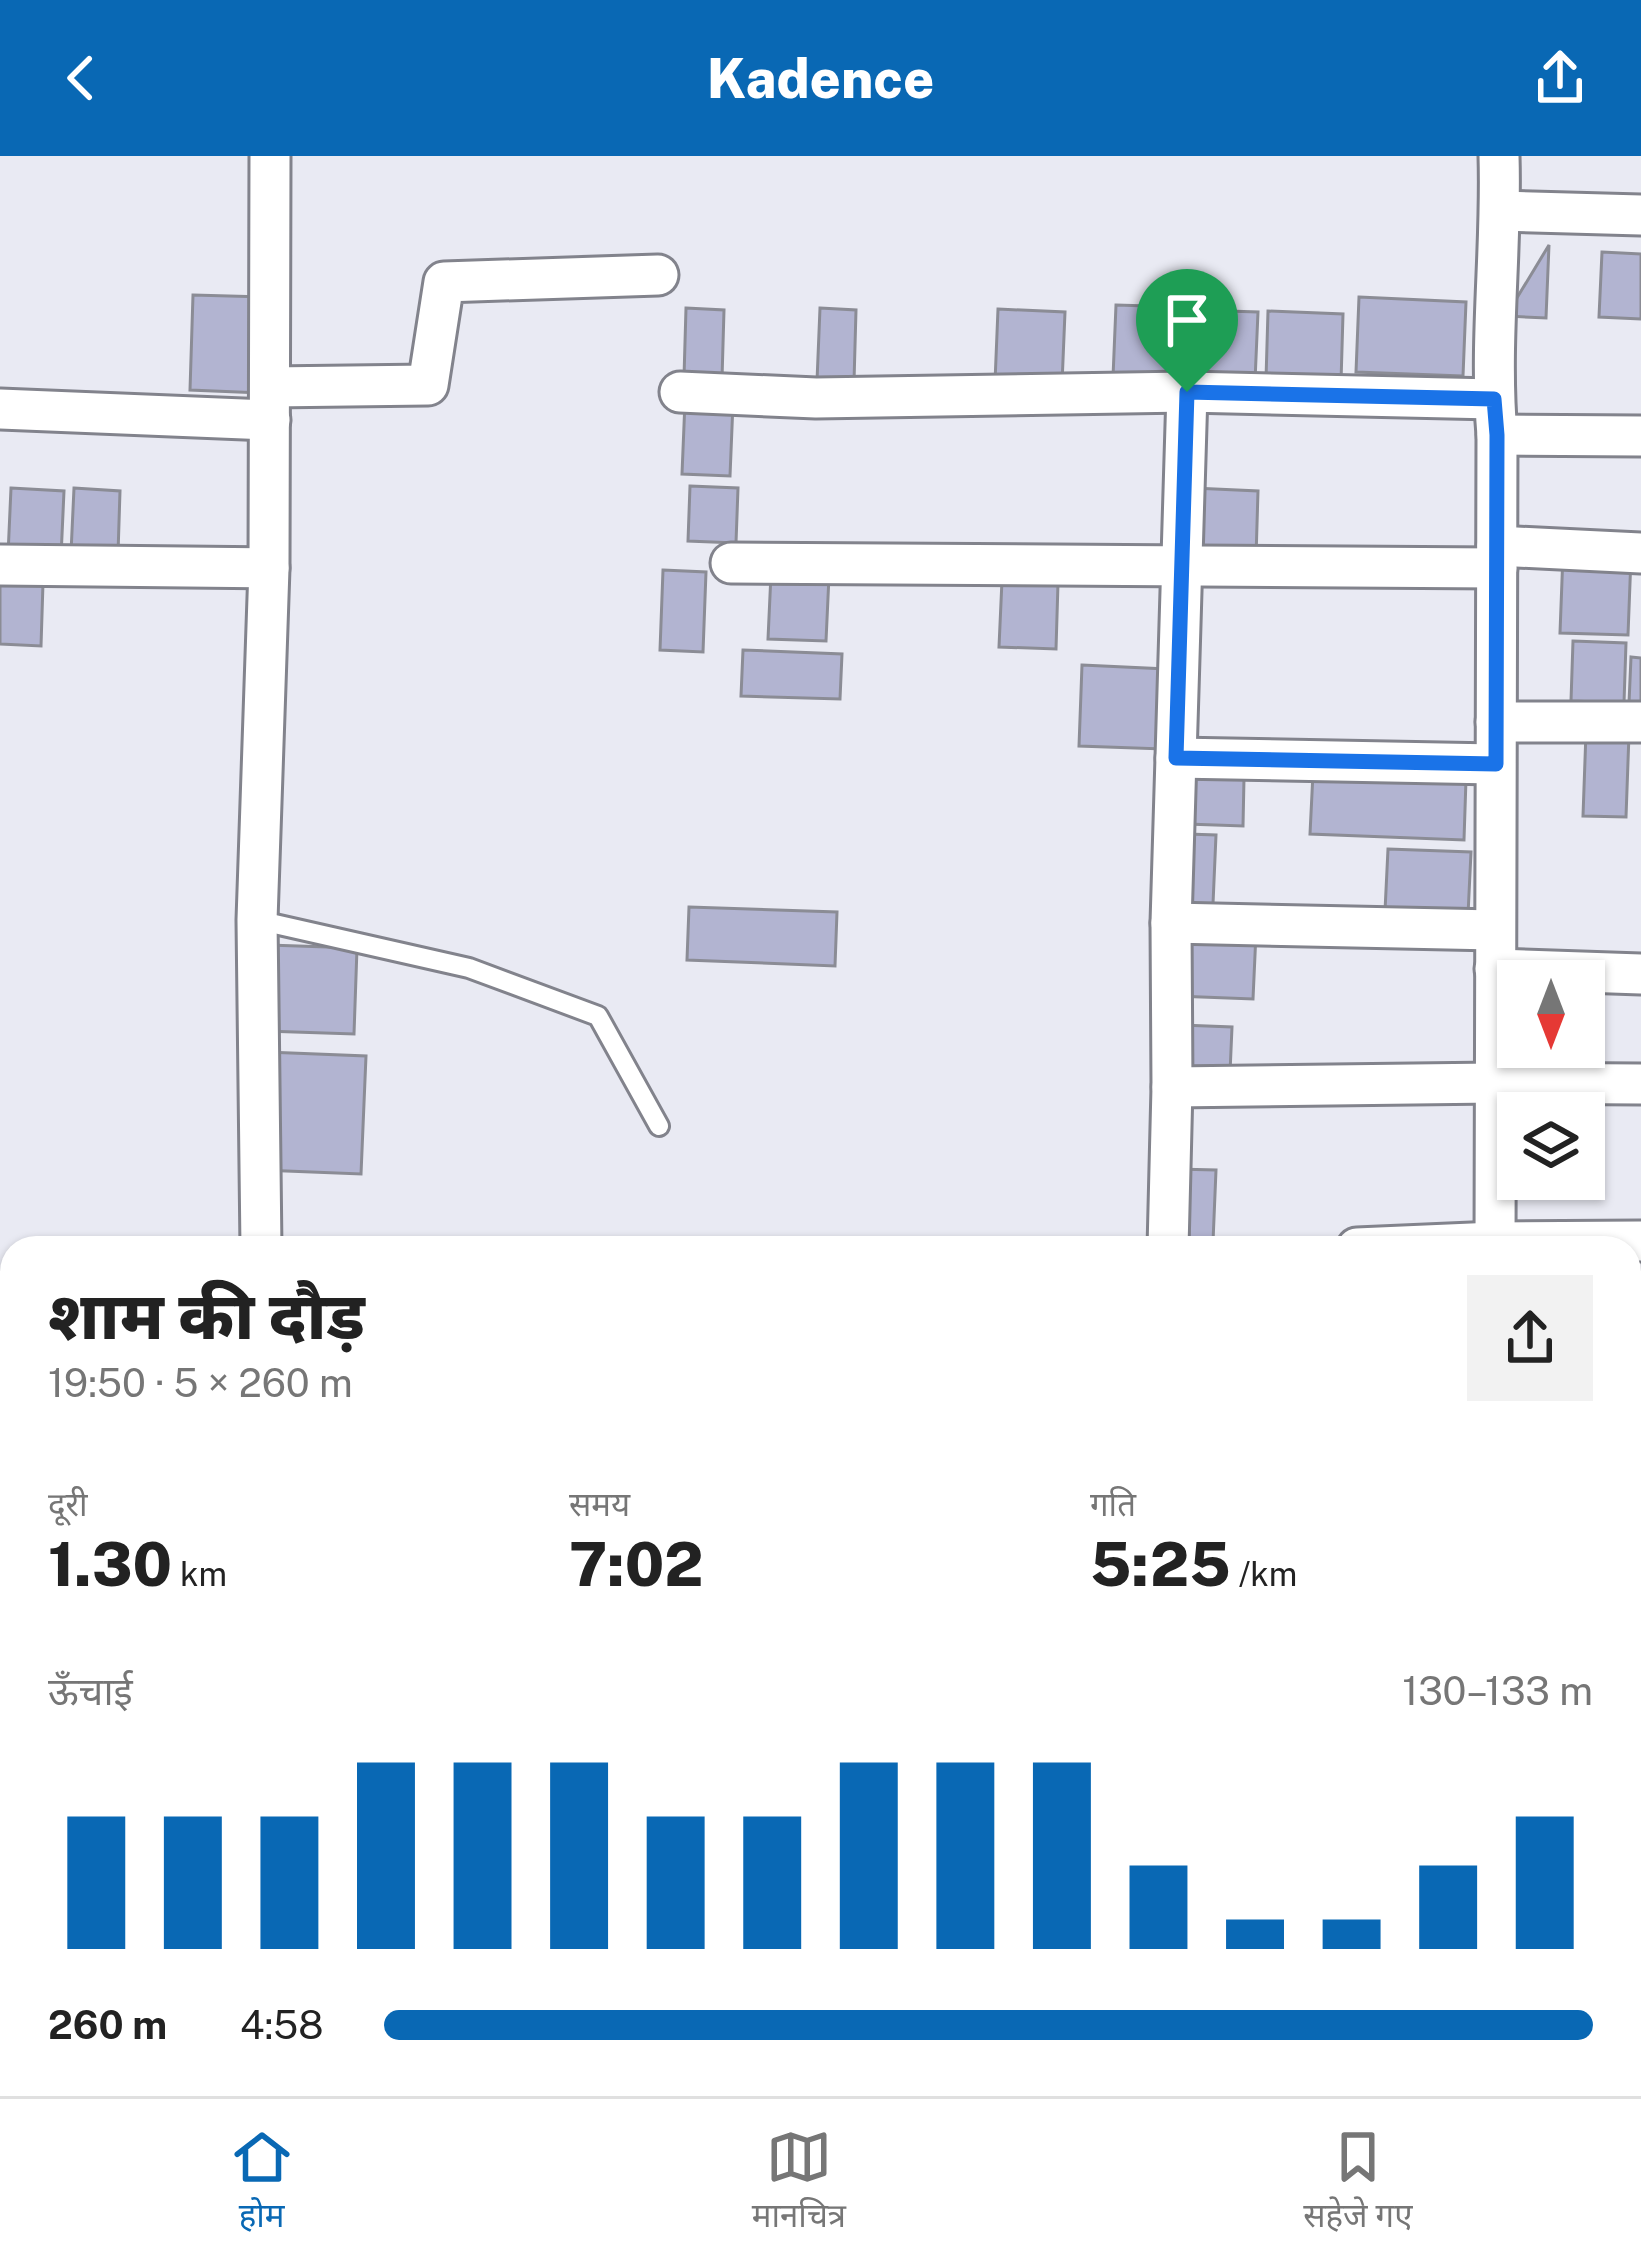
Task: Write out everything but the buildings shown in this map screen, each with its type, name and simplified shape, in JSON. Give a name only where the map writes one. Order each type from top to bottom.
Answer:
[{"type":"street","points":[[262,1236],[257,920],[269,568],[271,156]]},
{"type":"street","points":[[1495,1236],[1499,156]]},
{"type":"street","points":[[1501,211],[1641,215]]},
{"type":"street","points":[[0,409],[271,404],[428,386],[444,282],[658,275]]},
{"type":"street","points":[[680,392],[816,398],[1187,392],[1496,417],[1641,436]]},
{"type":"street","points":[[1168,1236],[1171,923],[1187,392]]},
{"type":"street","points":[[731,563],[1182,566],[1641,553]]},
{"type":"street","points":[[0,565],[269,568]]},
{"type":"street","points":[[1496,722],[1641,722]]},
{"type":"street","points":[[1176,758],[1496,764]]},
{"type":"street","points":[[1171,923],[1495,930]]},
{"type":"street","points":[[1496,969],[1641,974]]},
{"type":"street","points":[[1172,1087],[1641,1084]]},
{"type":"lane","points":[[257,920],[469,968],[598,1016],[659,1126]]},
{"type":"route","points":[[1187,392],[1494,399],[1496,764],[1176,758],[1187,392]]}]
